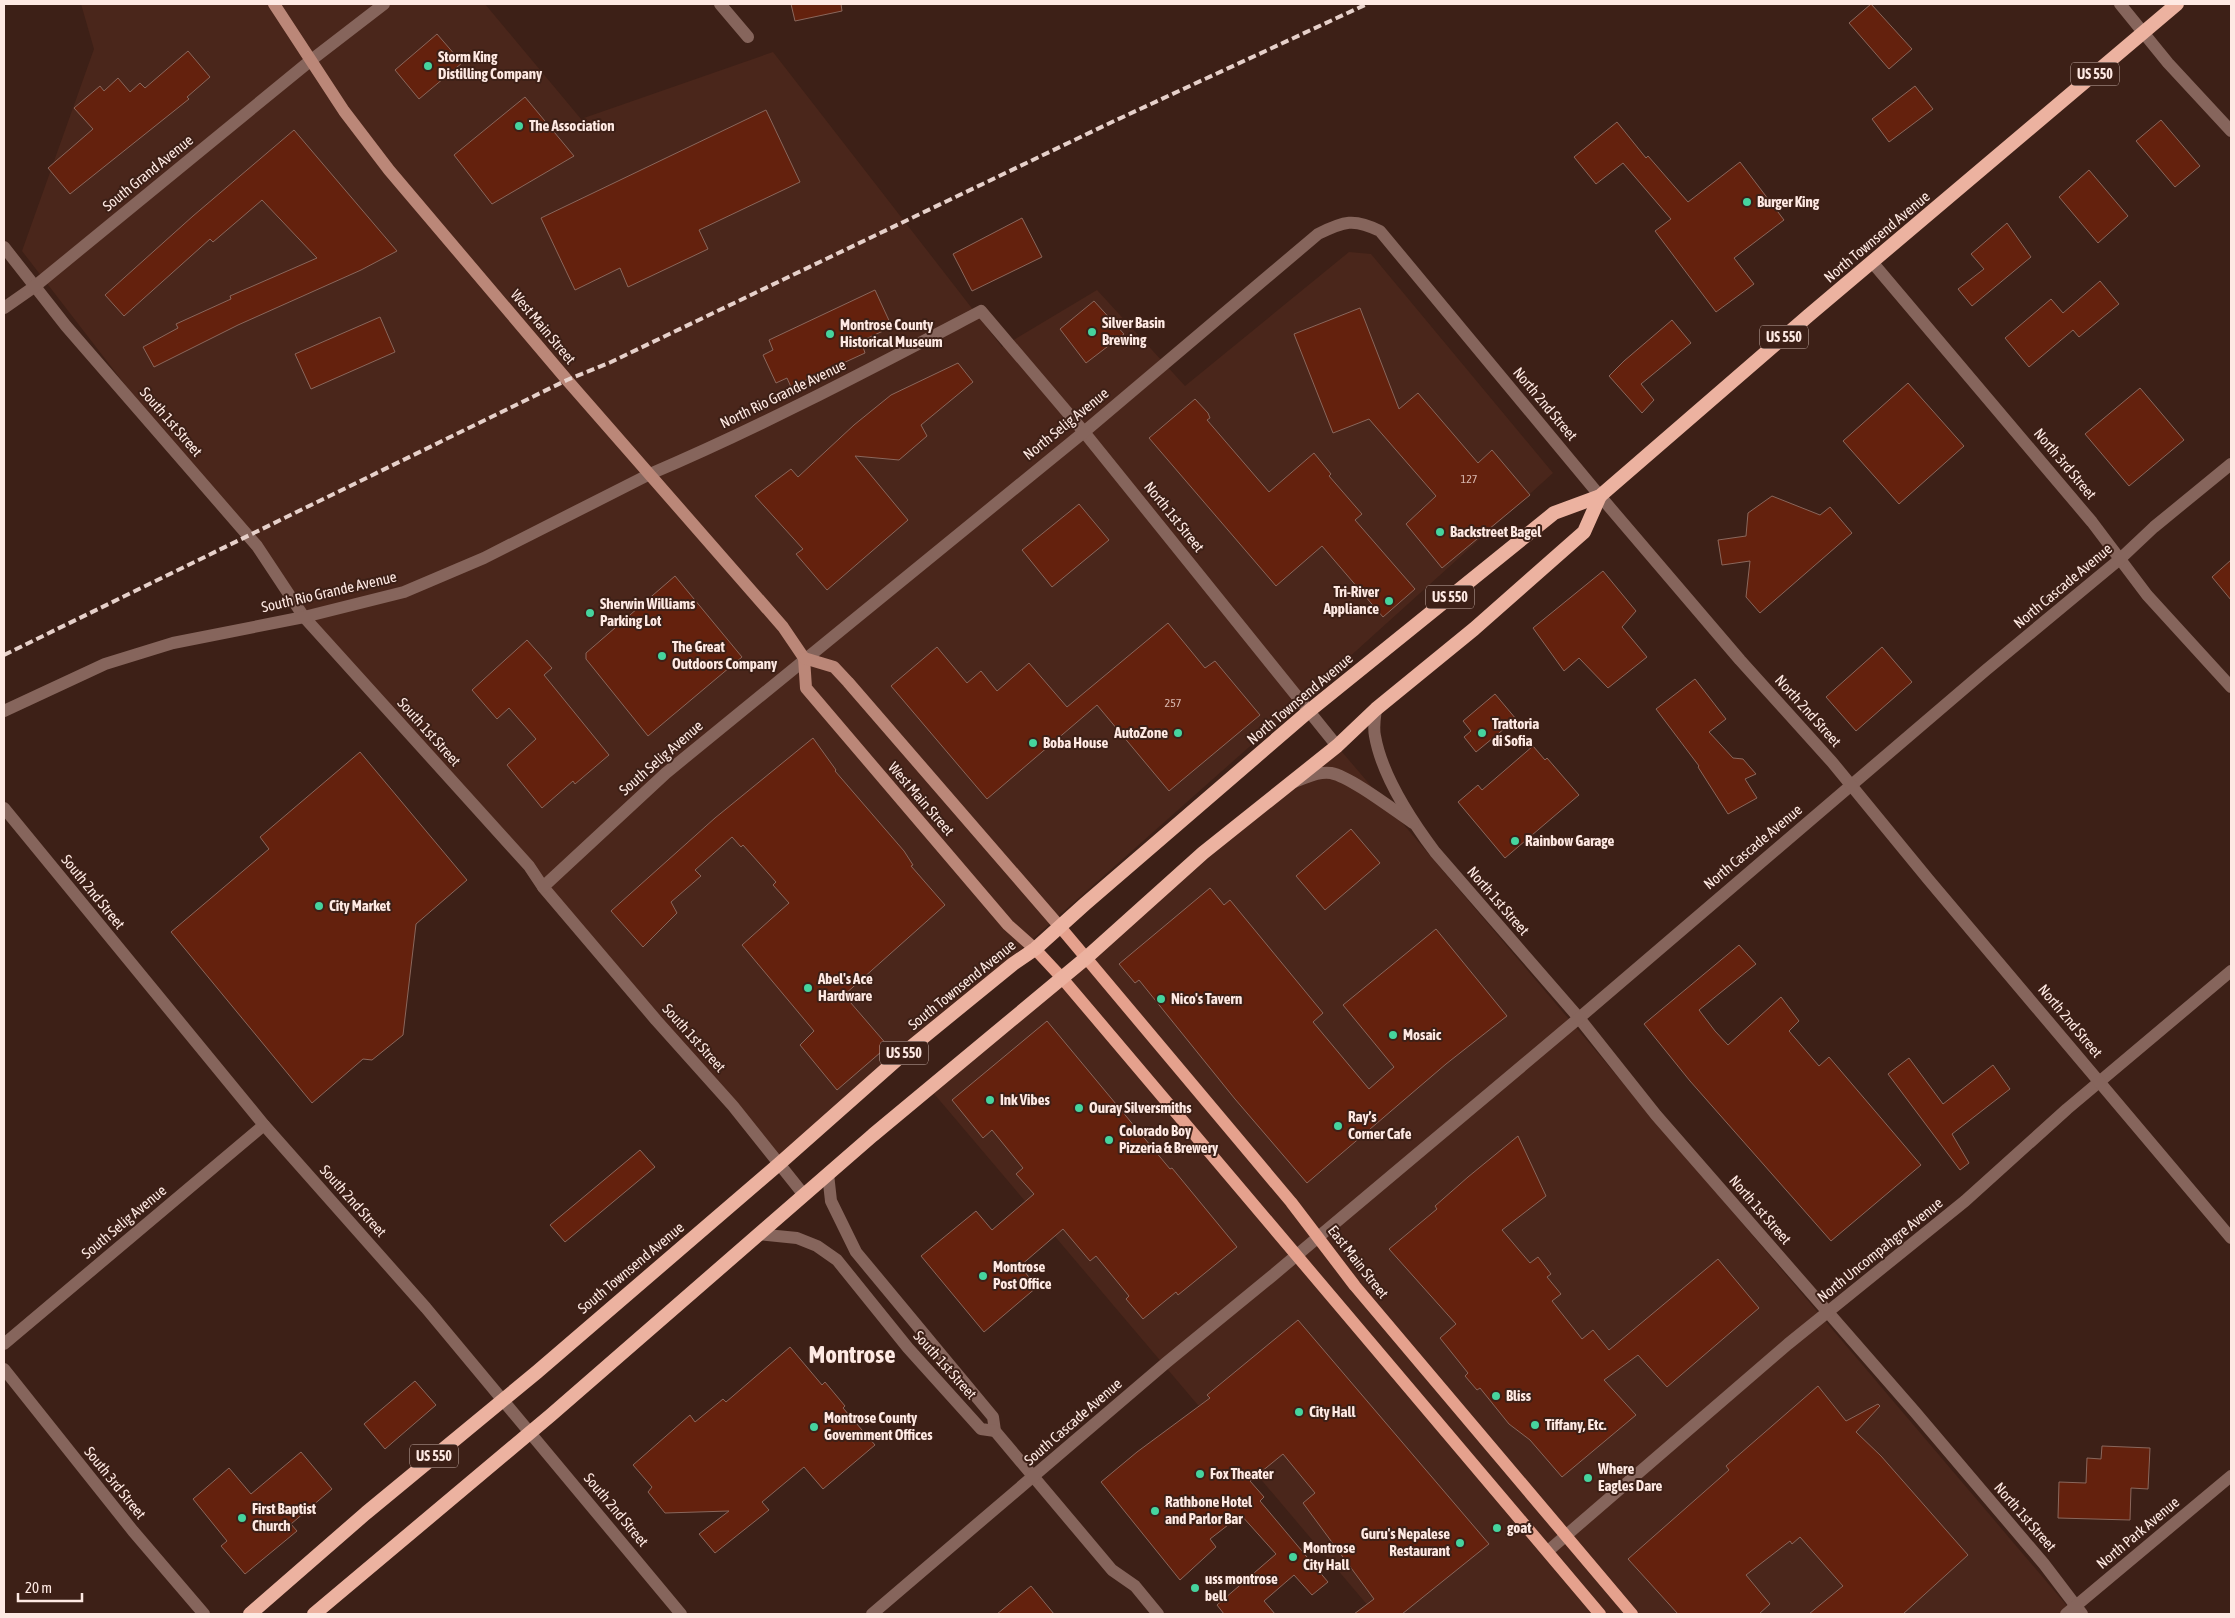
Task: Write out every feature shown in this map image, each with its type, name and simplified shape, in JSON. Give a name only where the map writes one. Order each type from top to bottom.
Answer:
[{"type":"highway","name":"North Townsend Avenue","points":[[1035,949],[1309,711],[1554,513],[1600,496],[1872,262],[2177,4]]},
{"type":"highway","name":"North Townsend Avenue","points":[[1086,958],[1204,854],[1337,746],[1376,709],[1474,629],[1584,532],[1600,496]]},
{"type":"highway","name":"South Townsend Avenue","points":[[250,1614],[366,1513],[780,1164],[910,1048],[1035,949]]},
{"type":"highway","name":"US 550","points":[[314,1614],[529,1432],[551,1416],[828,1174],[1086,958]]},
{"type":"main road","name":"West Main Street","points":[[274,4],[344,112],[390,170],[567,380],[782,627],[804,658],[806,688],[1008,924],[1035,949]]},
{"type":"main road","name":"West Main Street","points":[[804,658],[834,668],[848,682],[1061,928]]},
{"type":"main road","name":"East Main Street","points":[[1061,928],[1291,1202],[1355,1286],[1632,1614]]},
{"type":"main road","points":[[1035,949],[1062,978],[1600,1614]]},
{"type":"street","name":"South Grand Avenue","points":[[4,308],[34,287],[310,61],[384,4]]},
{"type":"street","points":[[720,4],[748,37]]},
{"type":"street","points":[[2120,4],[2168,63],[2231,131]]},
{"type":"street","name":"North Selig Avenue","points":[[804,658],[870,608],[1084,432],[1318,234],[1338,224],[1351,222]]},
{"type":"street","name":"North 2nd Street","points":[[1351,222],[1364,223],[1380,231],[1600,496],[1851,786],[2231,1238]]},
{"type":"street","name":"South 1st Street","points":[[4,247],[34,287],[257,546],[304,617],[529,866],[543,887],[656,1020],[734,1106],[804,1195]]},
{"type":"street","name":"North 3rd Street","points":[[1872,262],[2092,522],[2147,595],[2231,687]]},
{"type":"street","name":"North Rio Grande Avenue","points":[[650,474],[701,452],[822,394],[981,311]]},
{"type":"street","name":"North 1st Street","points":[[981,311],[1084,432],[1337,746]]},
{"type":"street","name":"North Cascade Avenue","points":[[1296,1256],[1579,1018],[1986,670],[2120,560],[2154,527],[2231,464]]},
{"type":"street","name":"South Rio Grande Avenue","points":[[4,711],[122,658],[173,643],[304,617],[404,592],[484,558],[650,474]]},
{"type":"street","name":"South Selig Avenue","points":[[543,887],[666,774],[804,658]]},
{"type":"street","name":"North 1st Street","points":[[1376,709],[1375,736],[1385,768],[1415,825],[1469,893],[1579,1018],[1656,1115],[1829,1312],[2044,1564],[2075,1612]]},
{"type":"street","name":"North 1st Street","points":[[1289,784],[1317,774],[1332,773],[1369,793],[1415,825]]},
{"type":"street","name":"South 2nd Street","points":[[4,808],[264,1125],[426,1308],[681,1614]]},
{"type":"street","name":"North Uncompahgre Avenue","points":[[1548,1551],[1788,1344],[1965,1201],[2067,1109],[2231,971]]},
{"type":"street","name":"South Selig Avenue","points":[[4,1344],[264,1125]]},
{"type":"street","name":"South 1st Street","points":[[828,1174],[833,1206],[856,1252],[993,1416],[995,1432],[1112,1570],[1135,1586],[1158,1614]]},
{"type":"street","name":"South 1st Street","points":[[758,1234],[797,1238],[817,1246],[837,1260],[908,1348],[981,1429],[995,1432]]},
{"type":"street","name":"South Cascade Avenue","points":[[872,1614],[1035,1477],[1166,1362],[1296,1256]]},
{"type":"street","name":"South 3rd Street","points":[[4,1370],[127,1524],[204,1614]]},
{"type":"street","name":"North Park Avenue","points":[[2075,1612],[2231,1476]]},
{"type":"shaded area","points":[[81,4],[485,4],[581,119],[773,52],[1002,347],[1097,290],[1185,386],[1349,252],[1371,254],[1553,473],[1284,716],[779,1164],[733,1106],[304,617],[22,251],[94,49]]},
{"type":"shaded area","points":[[1337,746],[2074,1614],[1375,1614],[930,1089]]},
{"type":"building","points":[[791,4],[841,4],[842,11],[795,21]]},
{"type":"building","points":[[1871,4],[1912,49],[1889,69],[1849,23]]},
{"type":"building","name":"Storm King Distilling Company","points":[[437,34],[462,63],[419,99],[395,70]]},
{"type":"building","points":[[188,51],[210,77],[187,97],[189,99],[70,194],[48,168],[93,129],[74,108],[100,86],[104,91],[118,78],[130,92],[140,83],[145,88]]},
{"type":"building","points":[[1915,86],[1933,109],[1889,142],[1872,119]]},
{"type":"building","name":"The Association","points":[[525,97],[574,156],[492,204],[454,155]]},
{"type":"building","points":[[766,110],[800,182],[699,230],[708,249],[628,287],[620,268],[575,290],[541,218]]},
{"type":"building","points":[[2161,120],[2200,166],[2175,187],[2136,141]]},
{"type":"building","points":[[1617,122],[1646,158],[1648,156],[1688,202],[1740,162],[1784,220],[1734,258],[1754,284],[1716,312],[1655,231],[1671,219],[1623,163],[1596,184],[1574,157]]},
{"type":"building","points":[[294,130],[397,251],[361,270],[238,325],[154,367],[143,347],[178,328],[176,324],[231,299],[230,296],[317,258],[262,200],[213,242],[210,239],[124,316],[105,295],[193,216]]},
{"type":"building","points":[[2089,170],[2128,216],[2098,243],[2059,197]]},
{"type":"building","points":[[1022,218],[1042,257],[972,291],[953,254]]},
{"type":"building","points":[[2007,223],[2031,257],[1972,306],[1958,289],[1984,269],[1971,254]]},
{"type":"building","points":[[2100,281],[2119,304],[2079,337],[2073,330],[2029,367],[2005,338],[2051,299],[2063,313]]},
{"type":"building","name":"Montrose County Historical Museum","points":[[875,290],[892,327],[861,341],[865,353],[791,387],[787,378],[776,383],[763,355],[773,350],[769,340]]},
{"type":"building","name":"Silver Basin Brewing","points":[[1094,301],[1124,334],[1086,363],[1060,329]]},
{"type":"building","points":[[1360,308],[1399,409],[1418,393],[1478,463],[1492,450],[1530,495],[1442,568],[1406,524],[1436,496],[1369,419],[1333,433],[1294,334]]},
{"type":"building","points":[[380,317],[395,352],[311,389],[295,354]]},
{"type":"building","points":[[1672,320],[1691,343],[1641,384],[1654,400],[1642,413],[1609,376]]},
{"type":"building","points":[[958,363],[973,382],[921,425],[927,436],[899,460],[855,456],[908,520],[827,590],[796,554],[803,549],[755,496],[791,469],[798,477],[854,425],[891,395]]},
{"type":"building","points":[[1908,383],[1964,446],[1899,504],[1843,441]]},
{"type":"building","points":[[2140,388],[2184,440],[2129,486],[2085,434]]},
{"type":"building","points":[[1195,399],[1208,413],[1210,418],[1207,420],[1269,492],[1314,453],[1331,474],[1329,476],[1362,514],[1355,520],[1415,589],[1383,617],[1322,546],[1276,586],[1149,438]]},
{"type":"building","points":[[1772,496],[1820,515],[1830,507],[1852,533],[1760,613],[1746,597],[1750,561],[1722,565],[1718,540],[1746,536],[1748,513]]},
{"type":"building","points":[[1079,504],[1109,540],[1052,587],[1022,550]]},
{"type":"building","points":[[2231,560],[2231,600],[2212,577]]},
{"type":"building","points":[[1603,571],[1636,611],[1622,627],[1647,657],[1608,688],[1579,658],[1564,671],[1533,628]]},
{"type":"building","name":"The Great Outdoors Company","points":[[675,576],[742,657],[648,736],[586,659],[586,653]]},
{"type":"building","points":[[1168,623],[1205,668],[1215,661],[1260,715],[1169,791],[1097,705],[987,799],[891,686],[937,647],[967,683],[981,671],[997,691],[1029,663],[1067,707]]},
{"type":"building","points":[[527,640],[552,668],[544,675],[609,755],[575,784],[573,781],[542,808],[507,765],[536,739],[509,708],[497,719],[472,690]]},
{"type":"building","points":[[1882,647],[1912,682],[1856,731],[1826,697]]},
{"type":"building","points":[[1695,679],[1726,719],[1709,732],[1733,758],[1743,759],[1756,774],[1745,779],[1757,798],[1728,814],[1699,766],[1656,709]]},
{"type":"building","points":[[1495,694],[1516,719],[1476,752],[1464,737],[1471,731],[1463,721]]},
{"type":"building","points":[[813,738],[835,771],[904,851],[913,865],[911,866],[945,905],[844,995],[888,1046],[837,1090],[800,1045],[814,1031],[742,945],[789,903],[773,885],[776,882],[743,845],[741,847],[732,837],[695,870],[701,876],[671,902],[677,913],[643,947],[611,911],[715,818]]},
{"type":"building","points":[[1533,746],[1545,760],[1547,758],[1579,795],[1505,858],[1458,802],[1478,785],[1482,790]]},
{"type":"building","name":"City Market","points":[[360,752],[467,880],[416,924],[403,1035],[372,1060],[363,1059],[312,1103],[171,932],[269,849],[260,837]]},
{"type":"building","points":[[1351,829],[1380,863],[1325,910],[1296,876]]},
{"type":"building","points":[[1210,888],[1224,905],[1230,900],[1323,1013],[1313,1022],[1369,1089],[1394,1067],[1343,1005],[1436,929],[1507,1016],[1446,1064],[1307,1183],[1235,1099],[1139,980],[1135,983],[1119,964]]},
{"type":"building","points":[[1739,945],[1756,964],[1699,1010],[1715,1031],[1728,1045],[1781,997],[1799,1021],[1789,1031],[1819,1066],[1829,1057],[1921,1165],[1831,1241],[1690,1081],[1644,1024]]},
{"type":"building","points":[[1047,1021],[1237,1247],[1178,1295],[1176,1292],[1143,1319],[1126,1299],[1129,1296],[1096,1256],[1090,1261],[1063,1229],[1020,1266],[1037,1287],[984,1332],[921,1256],[976,1211],[992,1230],[1034,1194],[1016,1174],[1023,1168],[992,1130],[983,1138],[952,1100]]},
{"type":"building","points":[[1909,1058],[1943,1104],[1993,1065],[2010,1089],[1952,1134],[1969,1163],[1960,1170],[1888,1074]]},
{"type":"building","points":[[1518,1136],[1546,1196],[1502,1230],[1530,1263],[1538,1257],[1551,1274],[1547,1277],[1561,1294],[1552,1301],[1582,1339],[1593,1330],[1609,1350],[1718,1259],[1759,1308],[1667,1387],[1638,1355],[1604,1380],[1636,1415],[1562,1477],[1530,1440],[1509,1424],[1480,1388],[1477,1390],[1465,1376],[1468,1373],[1440,1338],[1456,1324],[1389,1249],[1437,1209],[1435,1206],[1468,1177]]},
{"type":"building","points":[[640,1150],[655,1167],[565,1242],[550,1225]]},
{"type":"building","points":[[1298,1320],[1489,1544],[1402,1614],[1354,1614],[1374,1599],[1303,1503],[1315,1493],[1283,1454],[1250,1481],[1264,1497],[1260,1501],[1328,1582],[1312,1595],[1294,1575],[1264,1601],[1275,1614],[1224,1614],[1217,1605],[1276,1554],[1241,1515],[1210,1539],[1216,1547],[1180,1580],[1101,1482],[1137,1452],[1210,1398],[1207,1395]]},
{"type":"building","points":[[790,1347],[822,1385],[825,1382],[845,1406],[843,1408],[875,1445],[823,1489],[804,1467],[762,1502],[769,1510],[715,1553],[699,1534],[729,1511],[665,1513],[648,1492],[652,1487],[633,1465],[690,1415],[695,1422],[723,1399],[726,1402]]},
{"type":"building","points":[[415,1381],[436,1405],[385,1449],[364,1424]]},
{"type":"building","points":[[1818,1386],[1846,1421],[1878,1404],[1880,1406],[1856,1432],[1881,1456],[1968,1555],[1903,1614],[1809,1614],[1843,1586],[1800,1537],[1792,1544],[1790,1541],[1746,1575],[1770,1604],[1759,1614],[1678,1614],[1628,1559],[1729,1470],[1726,1466]]},
{"type":"building","points":[[2102,1446],[2150,1448],[2148,1489],[2131,1488],[2130,1520],[2058,1518],[2059,1482],[2086,1483],[2087,1458],[2101,1459]]},
{"type":"building","points":[[301,1452],[332,1489],[291,1524],[297,1531],[245,1574],[221,1546],[227,1541],[193,1499],[229,1468],[251,1494]]},
{"type":"building","points":[[1031,1586],[1054,1614],[997,1614]]},
{"type":"railway","points":[[4,655],[567,380],[611,362],[1112,122],[1367,4]]},
{"type":"place","name":"Storm King Distilling Company","points":[[428,66]]},
{"type":"place","name":"The Association","points":[[519,126]]},
{"type":"place","name":"Burger King","points":[[1747,202]]},
{"type":"place","name":"Silver Basin Brewing","points":[[1092,332]]},
{"type":"place","name":"Montrose County Historical Museum","points":[[830,334]]},
{"type":"place","name":"Backstreet Bagel","points":[[1440,532]]},
{"type":"place","name":"Tri-River Appliance","points":[[1389,601]]},
{"type":"place","name":"Sherwin Williams Parking Lot","points":[[590,613]]},
{"type":"place","name":"The Great Outdoors Company","points":[[662,656]]},
{"type":"place","name":"AutoZone","points":[[1178,733]]},
{"type":"place","name":"Trattoria di Sofia","points":[[1482,733]]},
{"type":"place","name":"Boba House","points":[[1033,743]]},
{"type":"place","name":"Rainbow Garage","points":[[1515,841]]},
{"type":"place","name":"City Market","points":[[319,906]]},
{"type":"place","name":"Abel's Ace Hardware","points":[[808,988]]},
{"type":"place","name":"Nico's Tavern","points":[[1161,999]]},
{"type":"place","name":"Mosaic","points":[[1393,1035]]},
{"type":"place","name":"Ink Vibes","points":[[990,1100]]},
{"type":"place","name":"Ouray Silversmiths","points":[[1079,1108]]},
{"type":"place","name":"Ray’s Corner Cafe","points":[[1338,1126]]},
{"type":"place","name":"Colorado Boy Pizzeria & Brewery","points":[[1109,1140]]},
{"type":"place","name":"Montrose Post Office","points":[[983,1276]]},
{"type":"place","name":"Bliss","points":[[1496,1396]]},
{"type":"place","name":"City Hall","points":[[1299,1412]]},
{"type":"place","name":"Tiffany, Etc.","points":[[1535,1425]]},
{"type":"place","name":"Montrose County Government Offices","points":[[814,1427]]},
{"type":"place","name":"Fox Theater","points":[[1200,1474]]},
{"type":"place","name":"Where Eagles Dare","points":[[1588,1478]]},
{"type":"place","name":"Rathbone Hotel and Parlor Bar","points":[[1155,1511]]},
{"type":"place","name":"First Baptist Church","points":[[242,1518]]},
{"type":"place","name":"goat","points":[[1497,1528]]},
{"type":"place","name":"Guru's Nepalese Restaurant","points":[[1460,1543]]},
{"type":"place","name":"Montrose City Hall","points":[[1293,1557]]},
{"type":"place","name":"uss montrose bell","points":[[1195,1588]]},
{"type":"district","name":"Montrose","points":[[852,1354]]}]
